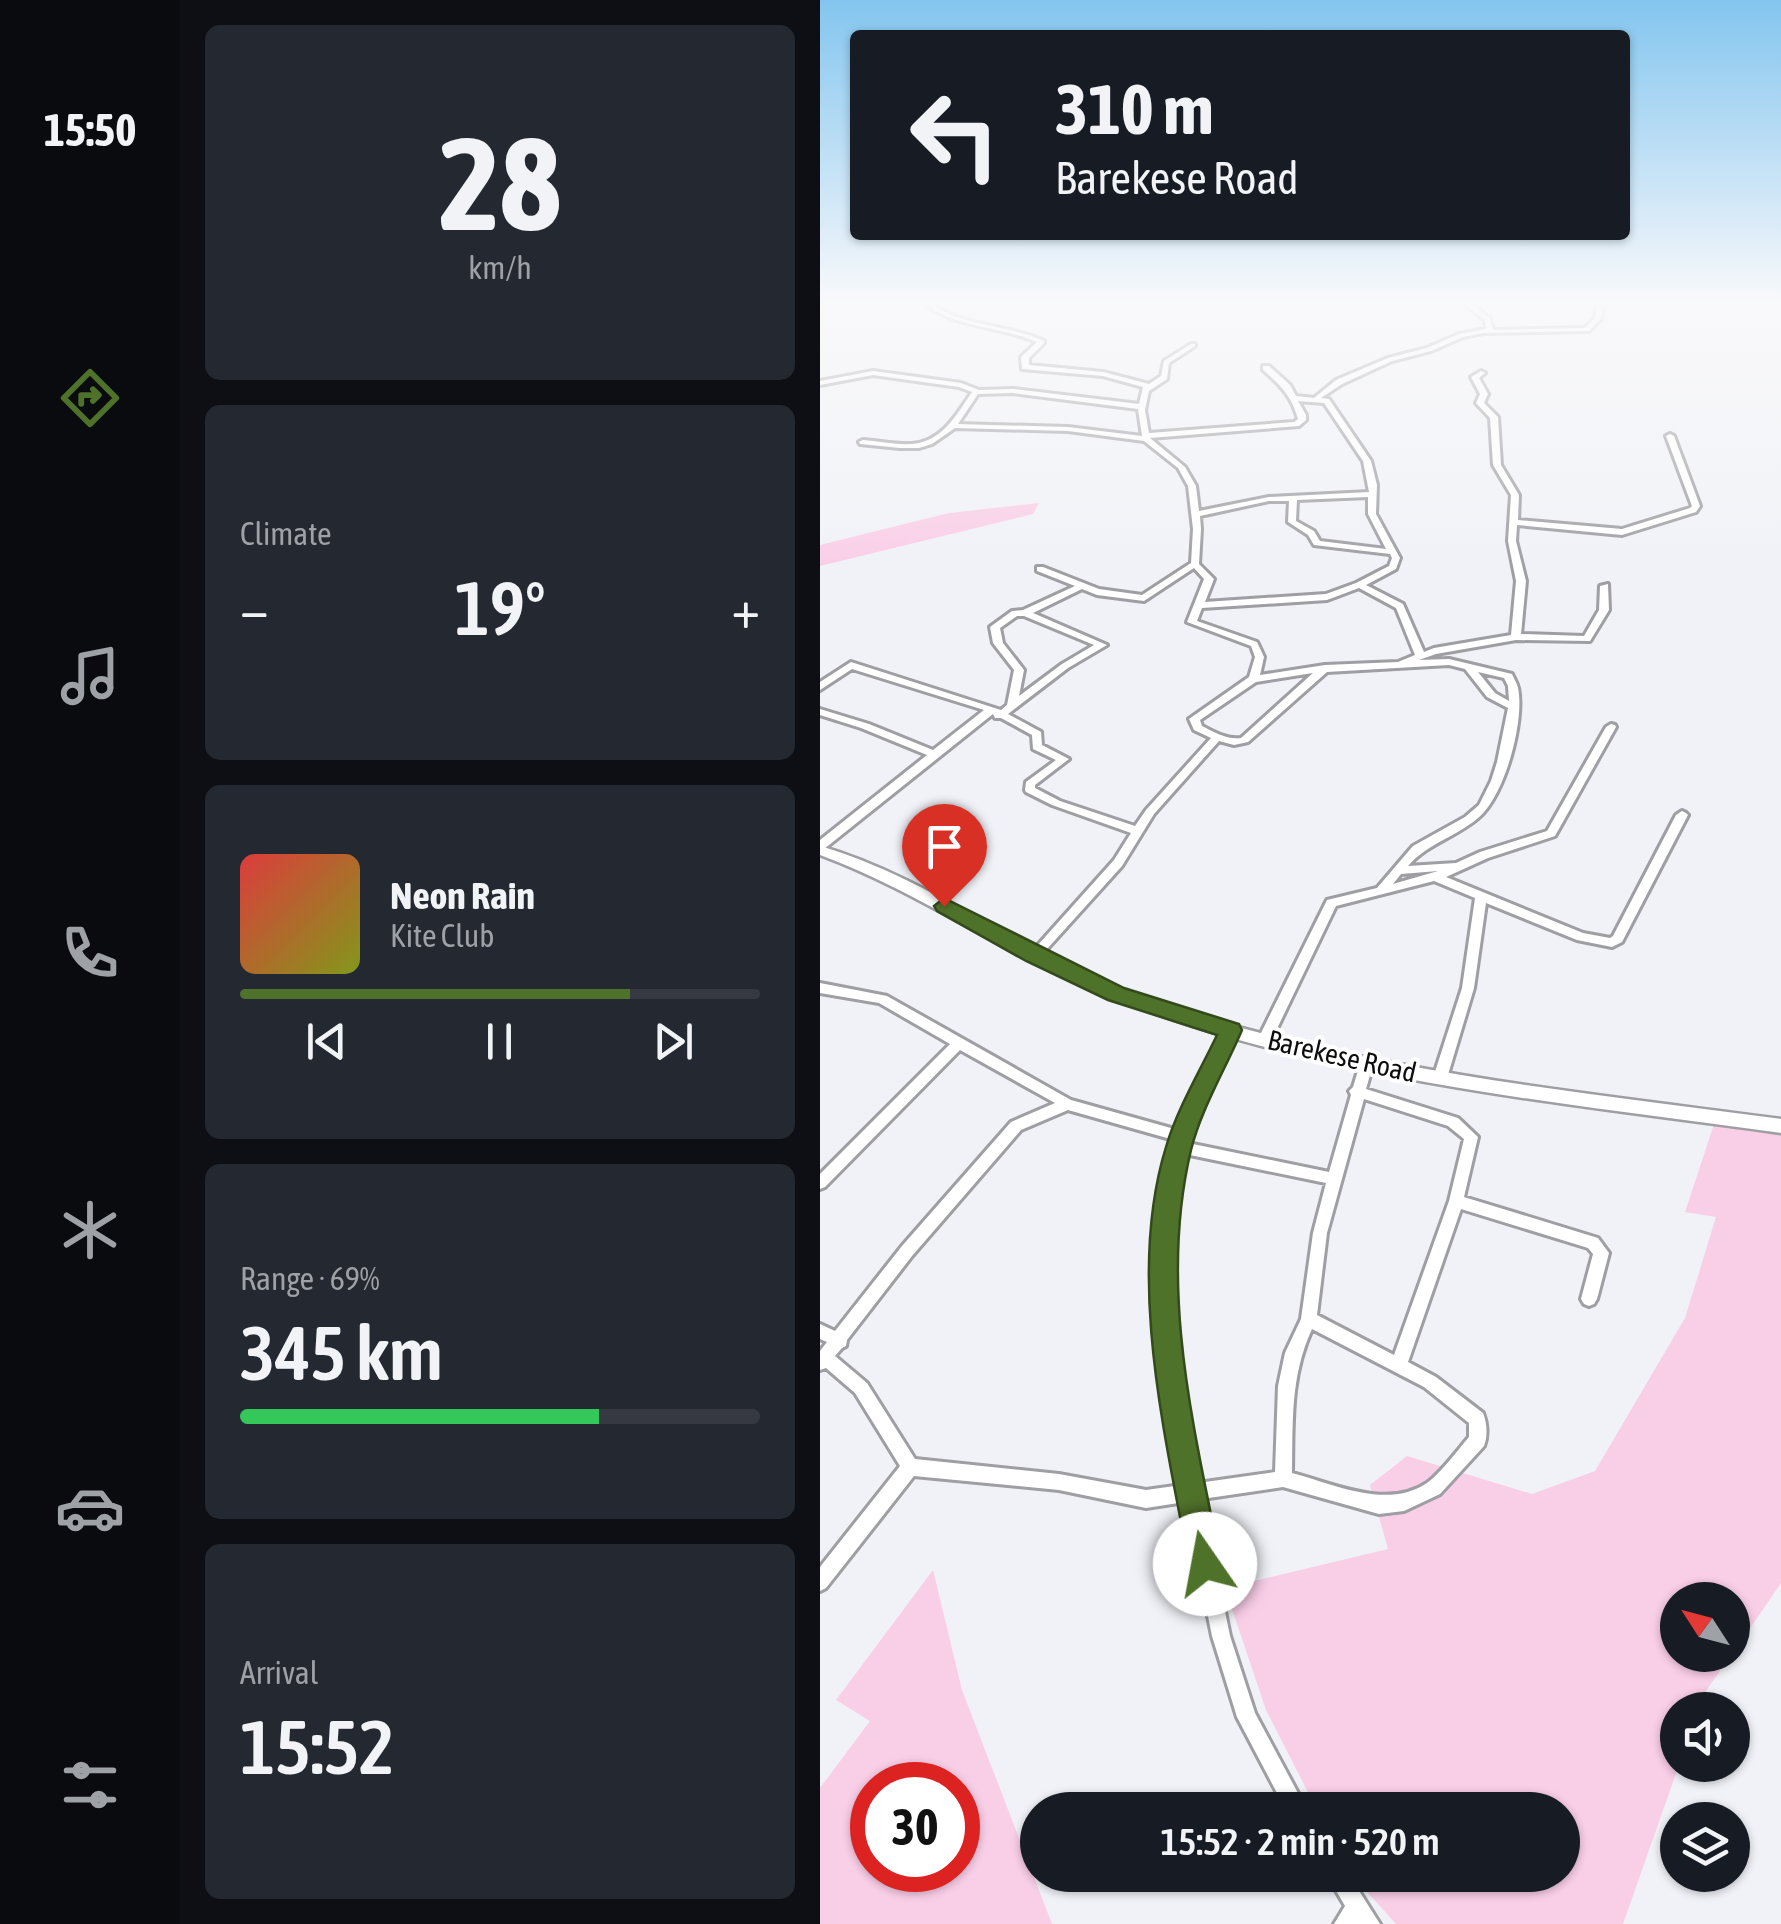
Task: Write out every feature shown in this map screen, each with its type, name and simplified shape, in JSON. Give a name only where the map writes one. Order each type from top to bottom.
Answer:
[{"type":"main road","name":"Barekese Road","points":[[820,848],[897,879],[1034,956],[1116,994],[1230,1030],[1366,1065],[1440,1078],[1781,1126]]},
{"type":"street","points":[[971,390],[1142,407]]},
{"type":"street","points":[[1147,390],[1142,407],[1146,438],[1186,472],[1194,494],[1195,564],[1208,579],[1193,625],[1238,636],[1258,647],[1260,662],[1253,678]]},
{"type":"street","points":[[955,423],[1084,430],[1146,438],[1296,424],[1302,415],[1286,390]]},
{"type":"street","points":[[1315,398],[1331,390]]},
{"type":"street","points":[[1482,390],[1480,406],[1494,418],[1497,465],[1516,494],[1512,541],[1521,570],[1516,637]]},
{"type":"street","points":[[863,442],[919,448],[934,442],[955,423],[976,392]]},
{"type":"street","points":[[1200,605],[1327,597],[1393,567],[1394,552],[1372,514],[1373,494],[1366,461],[1352,435],[1326,401],[1291,398]]},
{"type":"street","points":[[1512,522],[1622,532],[1693,510],[1696,506],[1670,436]]},
{"type":"street","points":[[1196,514],[1293,498],[1373,494]]},
{"type":"street","points":[[1293,498],[1292,522],[1313,534],[1316,543],[1394,552]]},
{"type":"street","points":[[1040,568],[1080,587],[1144,598],[1195,564]]},
{"type":"street","points":[[1360,585],[1400,606],[1420,655]]},
{"type":"street","points":[[1407,664],[1420,655],[1516,637],[1591,637],[1604,610],[1606,586]]},
{"type":"street","points":[[1025,613],[1080,587]]},
{"type":"street","points":[[820,848],[935,756],[1102,645],[1025,613],[1015,613],[994,629],[1006,656],[1018,670],[1012,704]]},
{"type":"street","points":[[821,682],[851,665],[996,713],[1037,734],[1034,746],[1064,758],[1030,784],[1030,790],[1138,832]]},
{"type":"street","points":[[1325,668],[1244,740],[1234,742],[1216,737],[1198,728],[1194,719],[1253,678],[1325,668],[1468,665],[1496,671],[1515,682],[1515,708],[1493,789],[1481,810],[1418,849],[1381,890]]},
{"type":"street","points":[[1468,665],[1491,695],[1515,708]]},
{"type":"street","points":[[820,712],[935,756]]},
{"type":"street","points":[[1265,1040],[1324,912],[1336,900],[1436,877],[1550,833],[1581,786],[1611,727]]},
{"type":"street","points":[[1034,956],[1118,863],[1176,779],[1216,737]]},
{"type":"street","points":[[1436,877],[1581,937],[1612,943],[1618,939],[1682,815]]},
{"type":"street","points":[[1400,870],[1458,866]]},
{"type":"street","points":[[1440,1078],[1468,988],[1481,896]]},
{"type":"street","points":[[820,988],[872,994],[1068,1104],[1180,1142],[1334,1179]]},
{"type":"street","points":[[1230,1030],[1180,1142],[1166,1206],[1162,1288],[1170,1386],[1221,1636],[1247,1717],[1287,1792]]},
{"type":"street","points":[[820,1183],[960,1043]]},
{"type":"street","points":[[1283,1479],[1286,1386],[1293,1353],[1309,1319],[1320,1233],[1366,1065]]},
{"type":"street","points":[[1356,1091],[1454,1122],[1471,1137],[1456,1201],[1399,1364]]},
{"type":"street","points":[[910,1467],[862,1388],[823,1360],[907,1251],[1016,1126],[1068,1104]]},
{"type":"street","points":[[1456,1201],[1593,1242],[1600,1254],[1588,1300]]},
{"type":"street","points":[[910,1467],[1058,1482],[1146,1499],[1283,1479],[1379,1505],[1404,1502],[1434,1488],[1478,1440],[1480,1430],[1470,1412],[1399,1364],[1309,1319]]},
{"type":"street","points":[[820,1331],[840,1340]]},
{"type":"street","points":[[820,1582],[910,1467]]},
{"type":"street","points":[[1345,1892],[1357,1918]]},
{"type":"shaded area","points":[[1039,503],[1033,514],[820,566],[820,545],[949,513]]},
{"type":"shaded area","points":[[1714,1124],[1781,1134],[1781,1583],[1750,1628],[1750,1582],[1660,1582],[1660,1672],[1719,1672],[1706,1692],[1660,1692],[1660,1782],[1673,1782],[1666,1802],[1660,1802],[1660,1819],[1623,1924],[1396,1924],[1367,1892],[1580,1892],[1580,1792],[1308,1792],[1266,1710],[1225,1588],[1388,1549],[1370,1485],[1407,1456],[1532,1494],[1595,1471],[1685,1318],[1716,1217],[1685,1212]]},
{"type":"shaded area","points":[[933,1570],[962,1690],[1020,1841],[1020,1892],[1040,1892],[1052,1924],[820,1924],[820,1788],[870,1721],[836,1700]]},
{"type":"route","points":[[944,906],[1034,956],[1116,994],[1230,1030],[1178,1147],[1162,1246],[1170,1386],[1205,1564]]}]
